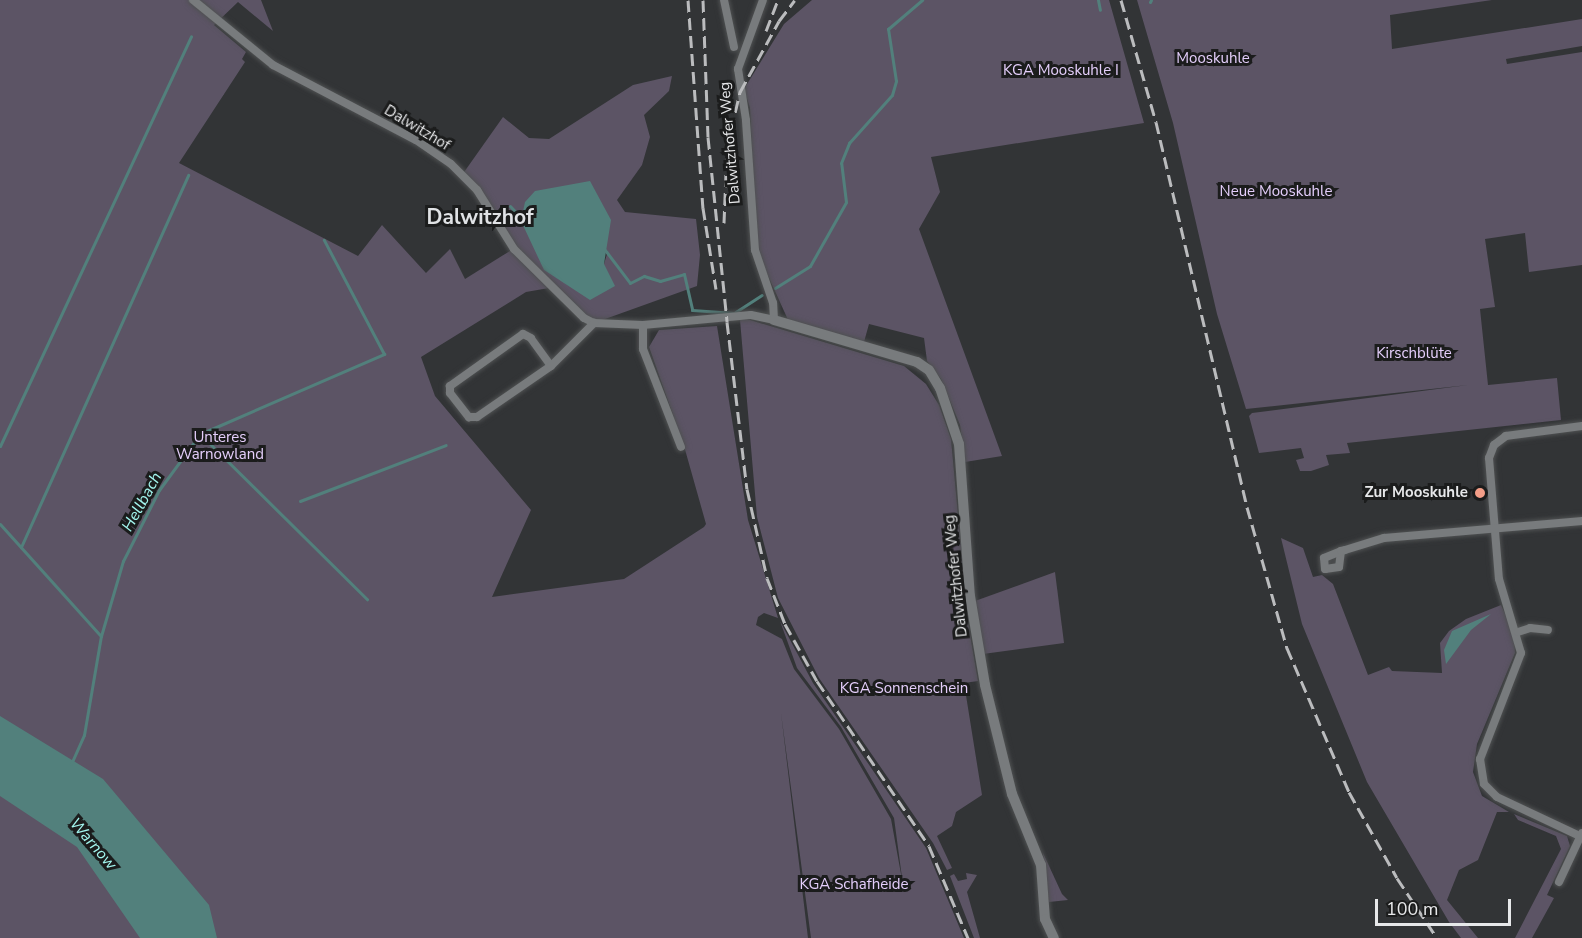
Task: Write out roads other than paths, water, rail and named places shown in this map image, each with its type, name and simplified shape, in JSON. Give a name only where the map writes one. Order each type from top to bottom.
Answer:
[{"type":"street","name":"Dalwitzhof","points":[[193,0],[273,65],[416,140],[451,164],[477,190],[514,249],[542,281],[569,308],[594,323],[643,325],[738,316]]},
{"type":"street","points":[[724,0],[734,47]]},
{"type":"street","name":"Dalwitzhofer Weg","points":[[763,0],[738,69],[746,120],[755,250],[773,303],[774,320]]},
{"type":"street","name":"Dalwitzhofer Weg","points":[[738,316],[774,320],[917,362],[929,370],[940,388],[959,444],[970,596],[985,685],[1012,794],[1041,865],[1045,919],[1054,938]]},
{"type":"street","points":[[551,366],[531,338],[523,334],[450,386],[450,393],[469,417],[477,417],[551,366],[594,323]]},
{"type":"street","points":[[643,325],[643,349],[681,447]]},
{"type":"street","points":[[1559,882],[1582,835],[1504,802],[1487,788],[1482,778],[1483,746],[1521,653],[1518,632],[1500,586],[1488,468],[1494,445],[1506,436],[1523,431],[1582,426]]},
{"type":"street","points":[[1341,551],[1384,538],[1582,521]]},
{"type":"street","points":[[1518,632],[1530,628],[1548,630]]},
{"type":"water","points":[[590,181],[611,220],[604,264],[615,286],[590,300],[544,270],[521,221],[525,202],[535,191]]},
{"type":"water","points":[[1491,614],[1471,630],[1446,664],[1444,650],[1452,631]]},
{"type":"water","name":"Warnow","points":[[0,716],[103,779],[209,905],[217,938],[140,938],[77,847],[0,796]]},
{"type":"waterway","name":"Hellbach","points":[[775,288],[810,266],[846,202],[841,163],[849,143],[892,95],[896,81],[888,29],[922,0]]},
{"type":"waterway","name":"Hellbach","points":[[1098,0],[1100,10]]},
{"type":"waterway","points":[[0,446],[191,36]]},
{"type":"waterway","points":[[21,547],[188,175]]},
{"type":"waterway","name":"Hellbach","points":[[510,206],[525,222]]},
{"type":"waterway","name":"Hellbach","points":[[71,764],[84,735],[101,636],[123,561],[159,490],[200,434],[384,354],[324,240]]},
{"type":"waterway","name":"Hellbach","points":[[605,250],[630,283],[644,276],[660,281],[684,274],[692,310],[734,313],[762,295]]},
{"type":"waterway","points":[[200,434],[367,599]]},
{"type":"waterway","points":[[300,501],[446,445]]},
{"type":"waterway","points":[[0,524],[101,636]]},
{"type":"railway","points":[[688,0],[703,208],[716,289]]},
{"type":"railway","points":[[703,0],[708,137],[727,322],[747,489],[767,578],[785,624],[817,681],[929,846],[968,938]]},
{"type":"railway","points":[[766,31],[778,0]]},
{"type":"railway","points":[[724,223],[727,147],[740,92],[779,21],[795,0]]},
{"type":"railway","points":[[1121,0],[1156,122],[1247,507],[1287,648],[1349,792],[1397,878],[1437,938]]},
{"type":"place","name":"Zur Mooskuhle","points":[[1480,493]]},
{"type":"district","name":"Dalwitzhof","points":[[480,217]]},
{"type":"park label","name":"Mooskuhle","points":[[1213,59]]},
{"type":"park label","name":"KGA Mooskuhle I","points":[[1061,71]]},
{"type":"park label","name":"Neue Mooskuhle","points":[[1276,192]]},
{"type":"park label","name":"Kirschblüte","points":[[1414,354]]},
{"type":"park label","name":"Unteres Warnowland","points":[[220,446]]},
{"type":"park label","name":"KGA Sonnenschein","points":[[904,689]]},
{"type":"park label","name":"KGA Schafheide","points":[[854,885]]}]
